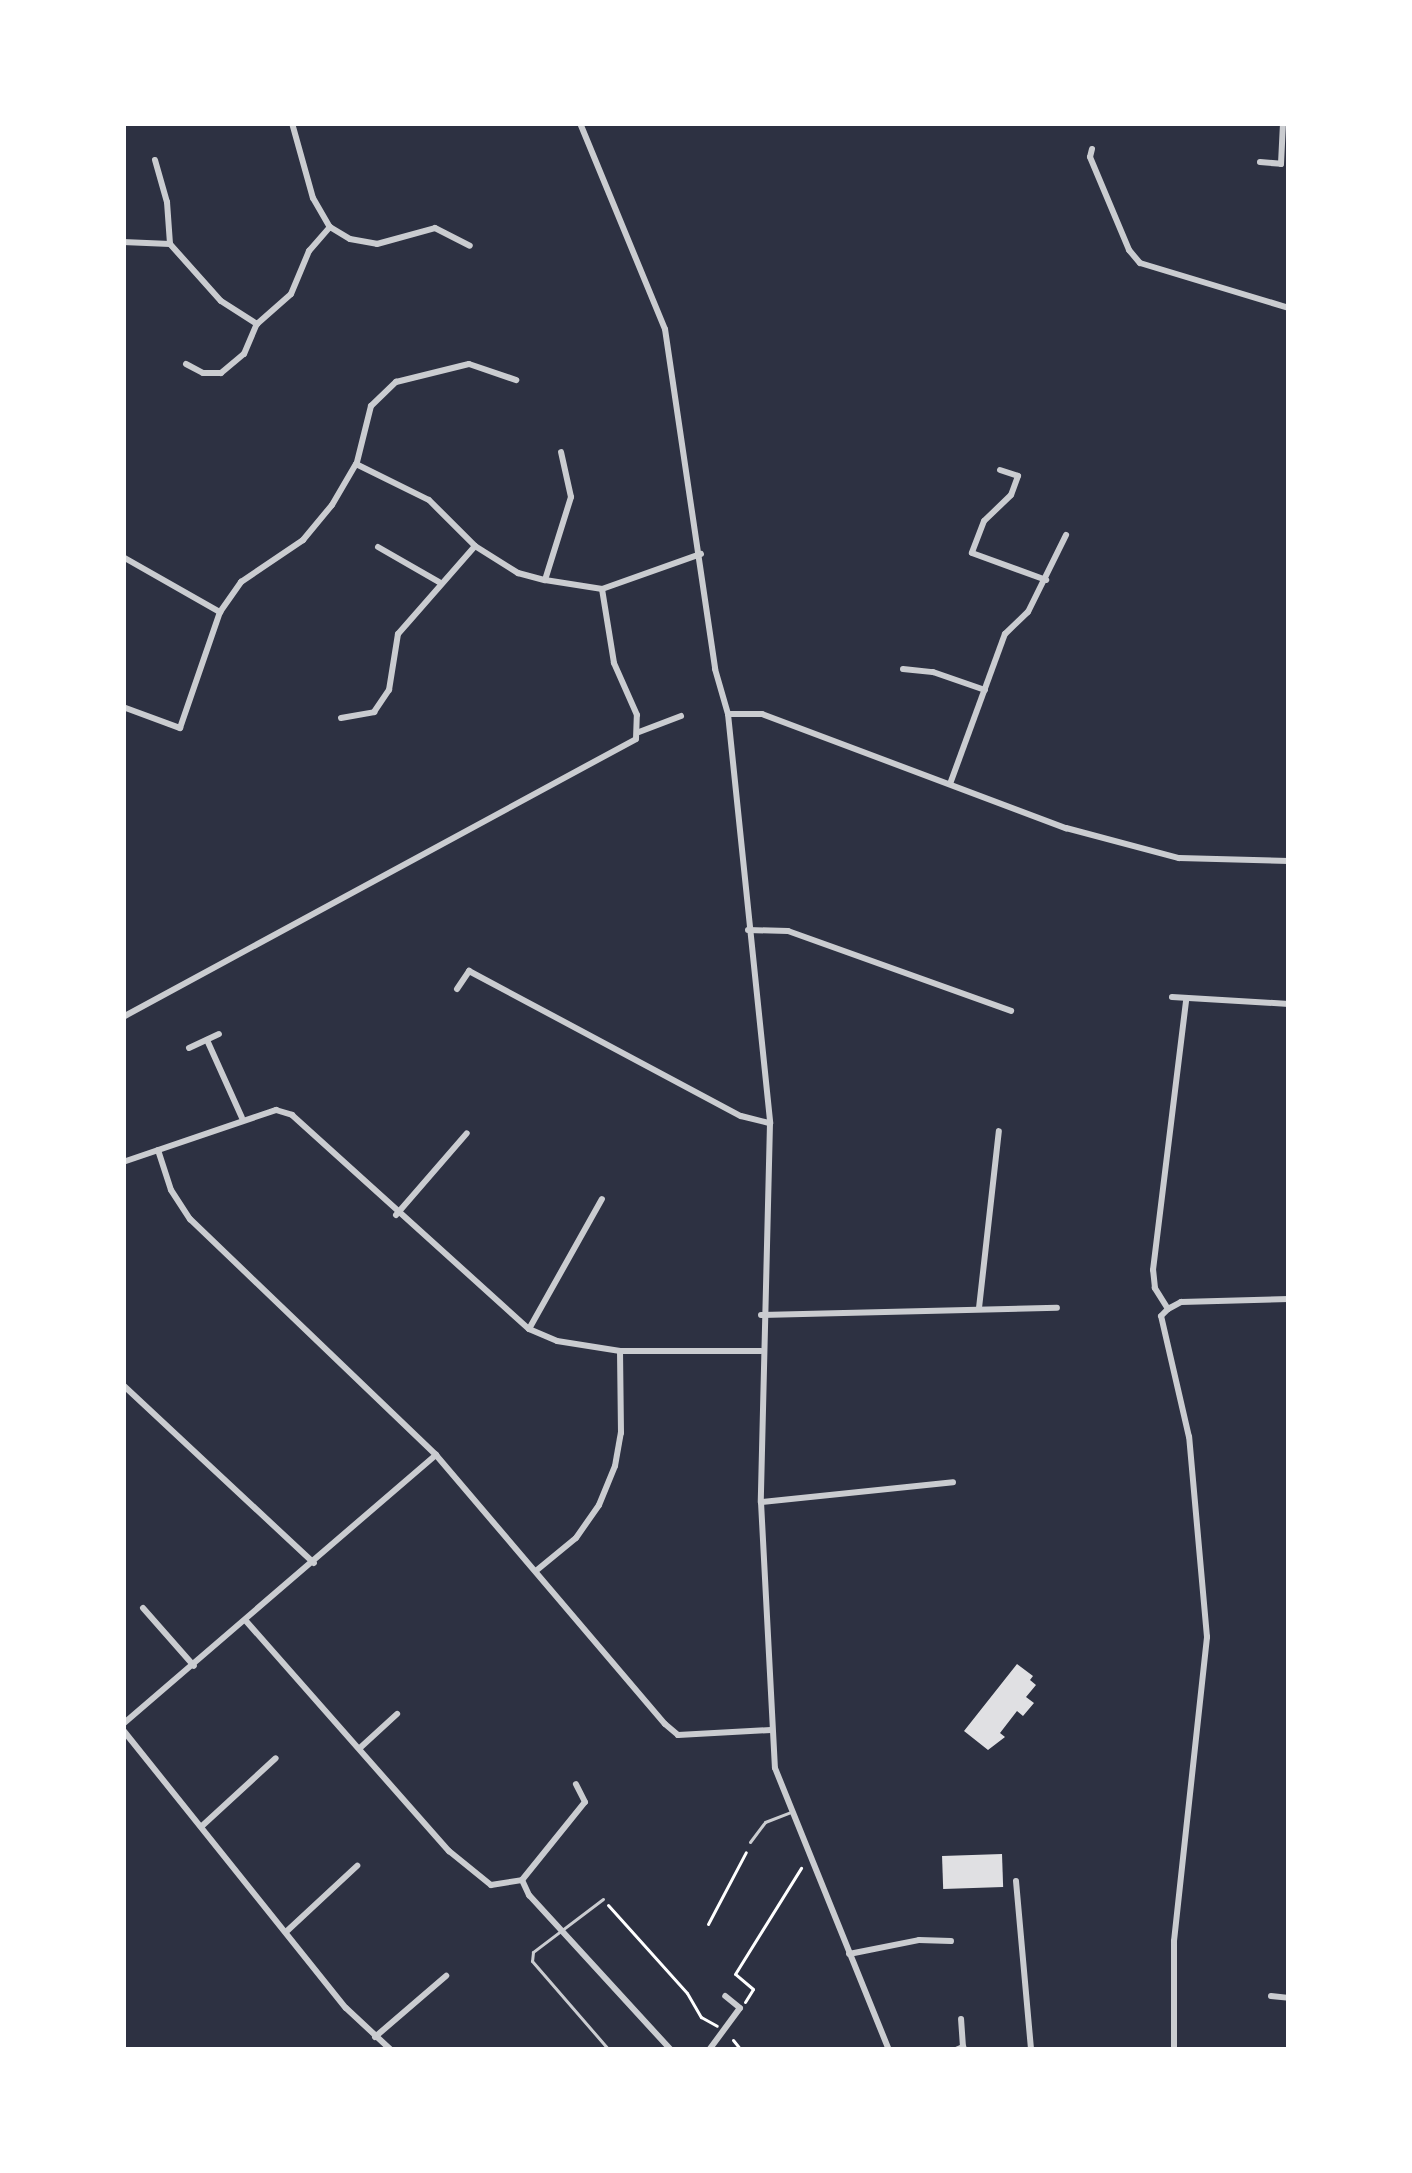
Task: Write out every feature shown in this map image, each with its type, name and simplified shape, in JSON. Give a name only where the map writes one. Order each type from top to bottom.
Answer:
[{"type":"street","points":[[292,123],[313,198],[330,227],[350,239],[377,244],[435,228],[470,246]]},
{"type":"street","points":[[580,123],[665,329],[715,668],[728,714],[770,1123],[761,1315],[761,1502],[775,1768],[889,2050]]},
{"type":"street","points":[[1260,162],[1281,164],[1283,123]]},
{"type":"street","points":[[1092,149],[1106,194],[1140,263],[1289,308]]},
{"type":"street","points":[[155,160],[167,202],[170,244],[221,302],[257,324]]},
{"type":"street","points":[[186,364],[203,373],[221,373],[244,354],[257,324],[291,294],[309,250],[330,227]]},
{"type":"street","points":[[123,242],[170,244]]},
{"type":"street","points":[[123,707],[180,728],[220,612],[241,582],[303,540],[332,505],[356,464],[370,406],[396,382],[469,364],[516,380]]},
{"type":"street","points":[[545,580],[571,497],[561,452]]},
{"type":"street","points":[[356,464],[429,500],[475,546],[518,573],[602,590],[701,554]]},
{"type":"street","points":[[1000,470],[1018,476],[1011,495],[985,520],[972,553],[1046,580]]},
{"type":"street","points":[[950,784],[1005,634],[1028,611],[1066,535]]},
{"type":"street","points":[[340,718],[374,712],[389,690],[398,634],[475,546]]},
{"type":"street","points":[[378,547],[439,582]]},
{"type":"street","points":[[123,557],[220,612]]},
{"type":"street","points":[[602,590],[614,663],[638,715],[639,732]]},
{"type":"street","points":[[903,669],[933,672],[985,690]]},
{"type":"street","points":[[728,714],[762,714],[1066,828],[1179,858],[1289,861]]},
{"type":"street","points":[[124,1015],[614,754],[639,732],[681,716]]},
{"type":"street","points":[[748,930],[788,931],[1011,1011]]},
{"type":"street","points":[[457,989],[469,971],[740,1116],[770,1123]]},
{"type":"street","points":[[1172,998],[1289,1004]]},
{"type":"street","points":[[1168,1309],[1155,1288],[1154,1270],[1186,1000]]},
{"type":"street","points":[[189,1048],[219,1034]]},
{"type":"street","points":[[207,1040],[242,1118]]},
{"type":"street","points":[[123,1162],[276,1110],[292,1115],[396,1215],[529,1329],[557,1340],[620,1351],[761,1351]]},
{"type":"street","points":[[979,1308],[999,1131]]},
{"type":"street","points":[[396,1215],[467,1133]]},
{"type":"street","points":[[158,1150],[171,1190],[190,1219],[436,1455],[679,1735],[771,1730]]},
{"type":"street","points":[[529,1329],[602,1199]]},
{"type":"street","points":[[1174,2050],[1174,1940],[1207,1637],[1190,1437],[1161,1316],[1181,1302],[1289,1299]]},
{"type":"street","points":[[761,1315],[1057,1307]]},
{"type":"street","points":[[537,1570],[576,1538],[599,1505],[615,1466],[621,1433],[620,1351]]},
{"type":"street","points":[[123,1385],[314,1562]]},
{"type":"street","points":[[392,2050],[375,2037],[123,1727],[436,1455]]},
{"type":"street","points":[[761,1502],[953,1482]]},
{"type":"street","points":[[143,1608],[194,1666]]},
{"type":"street","points":[[246,1621],[448,1851],[491,1885],[522,1880],[586,1802],[575,1784]]},
{"type":"street","points":[[361,1747],[397,1714]]},
{"type":"street","points":[[202,1826],[276,1758]]},
{"type":"street","points":[[287,1931],[357,1866]]},
{"type":"street","points":[[522,1880],[529,1895],[671,2050]]},
{"type":"street","points":[[1016,1881],[1031,2050]]},
{"type":"street","points":[[849,1954],[919,1940],[951,1941]]},
{"type":"street","points":[[375,2037],[446,1976]]},
{"type":"street","points":[[710,2050],[740,2008],[724,1996]]},
{"type":"street","points":[[1270,1996],[1289,1998]]},
{"type":"street","points":[[956,2050],[963,2047],[961,2019]]},
{"type":"lane","points":[[750,1842],[765,1822],[791,1812]]},
{"type":"lane","points":[[602,1899],[532,1952],[532,1961],[609,2050]]},
{"type":"path","points":[[708,1924],[750,1842]]},
{"type":"path","points":[[740,2008],[754,1989],[735,1974],[800,1868],[813,1866]]},
{"type":"path","points":[[602,1899],[687,1993],[701,2017],[724,2030],[741,2050]]},
{"type":"building","points":[[1017,1664],[1033,1676],[1030,1680],[1036,1685],[1026,1697],[1034,1703],[1023,1716],[1017,1711],[1000,1733],[1005,1737],[988,1750],[964,1731]]},
{"type":"building","points":[[1002,1854],[1003,1887],[943,1889],[942,1856]]}]
